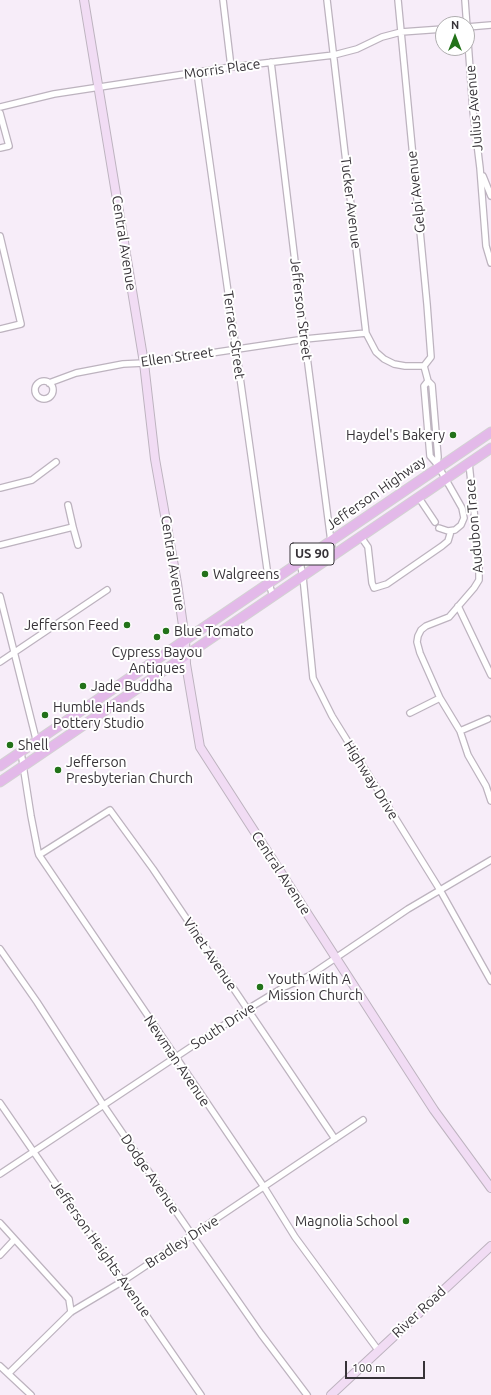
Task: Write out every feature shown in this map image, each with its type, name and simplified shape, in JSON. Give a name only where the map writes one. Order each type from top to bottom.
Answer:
[{"type":"main road","name":"Central Avenue","points":[[84,0],[144,363],[155,459],[177,583],[186,656],[200,747],[422,1091],[491,1188]]},
{"type":"main road","name":"Jefferson Highway","points":[[0,766],[331,542],[438,465],[491,432]]},
{"type":"main road","name":"Jefferson Highway","points":[[0,782],[491,448]]},
{"type":"main road","name":"River Road","points":[[331,1395],[491,1246]]},
{"type":"street","points":[[223,0],[232,67]]},
{"type":"street","name":"Tucker Avenue","points":[[327,0],[366,333],[376,352],[384,359],[394,364],[405,366],[424,366]]},
{"type":"street","name":"Gelpi Avenue","points":[[398,0],[431,350],[431,357],[424,366]]},
{"type":"street","name":"Julius Avenue","points":[[465,0],[466,16]]},
{"type":"street","points":[[475,26],[491,25]]},
{"type":"street","name":"Morris Place","points":[[0,107],[54,94],[232,67],[334,55],[358,50],[382,37],[401,32],[435,30]]},
{"type":"street","name":"Julius Avenue","points":[[469,56],[486,246],[491,263]]},
{"type":"street","name":"Jefferson Street","points":[[271,62],[299,295],[306,339],[333,556]]},
{"type":"street","name":"Terrace Street","points":[[197,72],[269,583],[273,597]]},
{"type":"street","points":[[0,113],[9,146],[0,148]]},
{"type":"street","points":[[480,168],[491,196]]},
{"type":"street","points":[[0,236],[21,324],[0,329]]},
{"type":"street","name":"Ellen Street","points":[[49,383],[94,369],[123,364],[144,363],[236,348],[366,333]]},
{"type":"street","points":[[424,366],[428,381],[432,385],[438,465]]},
{"type":"street","points":[[428,381],[424,386],[430,456],[438,465],[462,508],[464,518],[461,525],[455,530],[448,531],[439,528]]},
{"type":"street","points":[[0,488],[32,480],[56,462]]},
{"type":"street","name":"Audubon Trace","points":[[469,463],[479,559],[479,580],[449,617],[426,626],[421,630],[417,642],[420,653],[440,698],[460,731],[468,756],[489,785],[491,801]]},
{"type":"street","points":[[419,498],[435,522]]},
{"type":"street","points":[[68,505],[78,545]]},
{"type":"street","points":[[0,544],[73,526]]},
{"type":"street","points":[[361,537],[368,547],[372,583],[374,588],[387,584],[427,557],[448,541],[451,531]]},
{"type":"street","name":"Highway Drive","points":[[300,562],[313,678],[332,716],[440,890],[491,981]]},
{"type":"street","points":[[0,662],[107,590]]},
{"type":"street","points":[[0,596],[40,755]]},
{"type":"street","points":[[458,606],[491,675]]},
{"type":"street","points":[[410,713],[440,698]]},
{"type":"street","points":[[460,731],[488,719]]},
{"type":"street","name":"Newman Avenue","points":[[21,752],[39,856],[264,1187],[296,1237],[378,1350]]},
{"type":"street","name":"Vinet Avenue","points":[[39,856],[110,810],[153,869],[335,1139]]},
{"type":"street","name":"South Drive","points":[[0,1174],[248,1009],[284,987],[309,976],[408,910],[491,860]]},
{"type":"street","name":"Dodge Avenue","points":[[0,949],[37,1002],[104,1106],[192,1236],[261,1334],[307,1395]]},
{"type":"street","name":"Jefferson Heights Avenue","points":[[0,1103],[201,1395]]},
{"type":"street","name":"Bradley Drive","points":[[9,1373],[71,1312],[123,1281],[192,1236],[363,1120]]},
{"type":"street","points":[[0,1224],[69,1299],[71,1312]]},
{"type":"street","points":[[0,1255],[14,1240]]},
{"type":"street","points":[[0,1366],[31,1395]]},
{"type":"place","name":"Haydel's Bakery","points":[[453,435]]},
{"type":"place","name":"Walgreens","points":[[205,574]]},
{"type":"place","name":"Jefferson Feed","points":[[127,625]]},
{"type":"place","name":"Blue Tomato","points":[[166,631]]},
{"type":"place","name":"Cypress Bayou Antiques","points":[[157,637]]},
{"type":"place","name":"Jade Buddha","points":[[83,686]]},
{"type":"place","name":"Humble Hands Pottery Studio","points":[[45,715]]},
{"type":"place","name":"Shell","points":[[10,745]]},
{"type":"place","name":"Jefferson Presbyterian Church","points":[[58,770]]},
{"type":"place","name":"Youth With A Mission Church","points":[[260,987]]},
{"type":"place","name":"Magnolia School","points":[[406,1221]]}]
